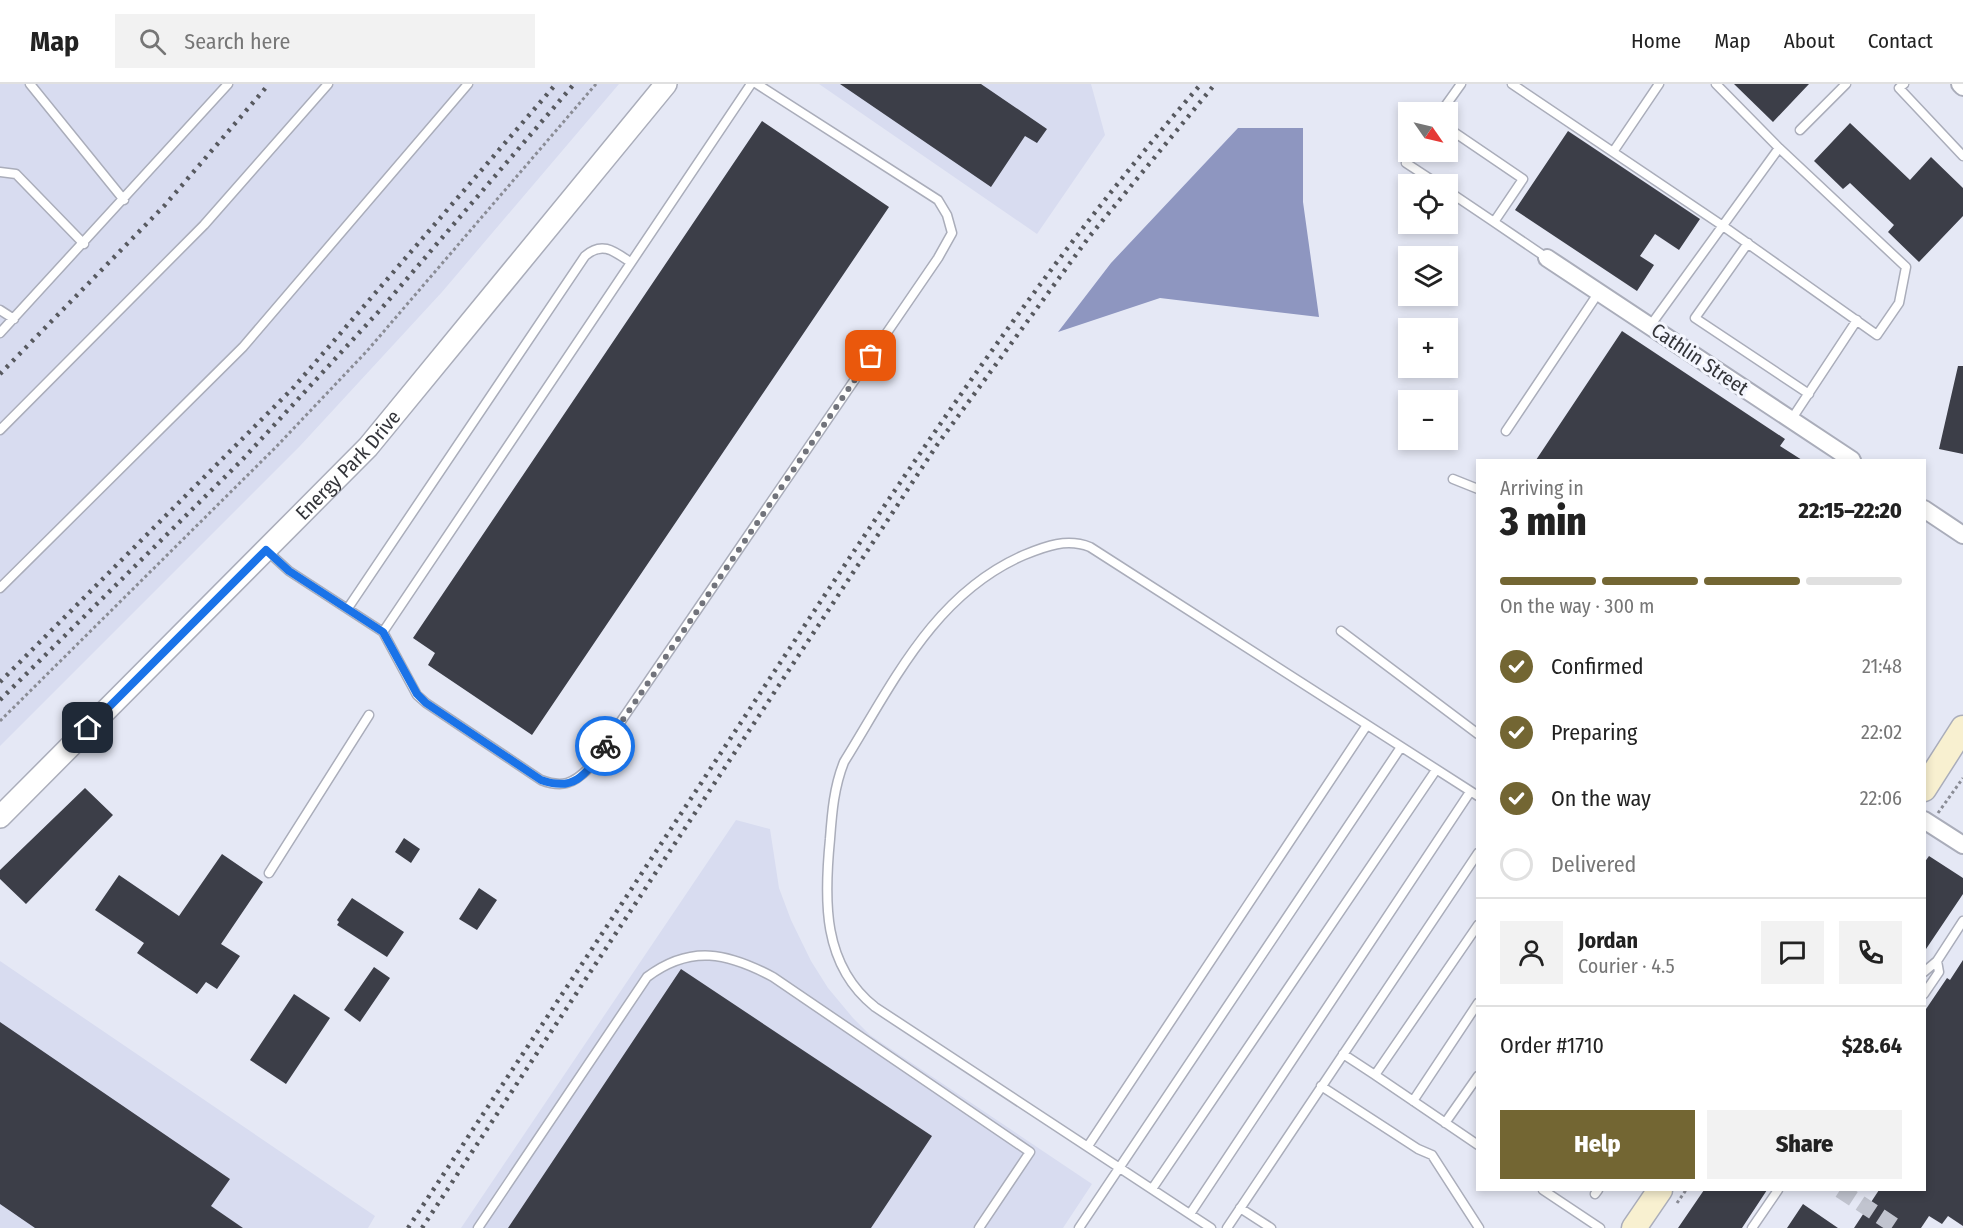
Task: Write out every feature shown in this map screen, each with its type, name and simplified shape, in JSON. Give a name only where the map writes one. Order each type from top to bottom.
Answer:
[{"type":"main road","points":[[1926,786],[1963,728]]},
{"type":"main road","points":[[1634,1228],[1659,1191]]},
{"type":"street","name":"Energy Park Drive","points":[[0,817],[368,447],[666,84]]},
{"type":"street","name":"Cathlin Street","points":[[1547,258],[1850,459]]},
{"type":"street","points":[[1926,510],[1963,535]]},
{"type":"street","points":[[1928,822],[1963,845]]},
{"type":"lane","points":[[30,84],[124,200]]},
{"type":"lane","points":[[0,333],[84,244],[228,84]]},
{"type":"lane","points":[[0,430],[204,225],[328,84]]},
{"type":"lane","points":[[0,588],[243,347],[468,84]]},
{"type":"lane","points":[[383,632],[751,84]]},
{"type":"lane","points":[[266,550],[289,571],[383,632],[417,694],[426,703],[541,780],[554,785],[576,781],[589,768],[939,258],[952,233],[947,215],[938,200],[757,84]]},
{"type":"lane","points":[[1448,102],[1461,84]]},
{"type":"lane","points":[[1512,84],[1748,243],[1877,335],[1899,303],[1906,267],[1779,148],[1716,84]]},
{"type":"lane","points":[[1613,152],[1659,84]]},
{"type":"lane","points":[[1800,130],[1846,84]]},
{"type":"lane","points":[[1900,85],[1963,156]]},
{"type":"lane","points":[[1458,135],[1523,179],[1494,222]]},
{"type":"lane","points":[[1650,326],[1779,148]]},
{"type":"lane","points":[[1407,163],[1423,174]]},
{"type":"lane","points":[[0,172],[16,174],[84,244]]},
{"type":"lane","points":[[1458,198],[1547,258]]},
{"type":"lane","points":[[1748,243],[1695,318],[1809,393]]},
{"type":"lane","points":[[348,608],[585,256],[592,249],[603,247],[609,248],[630,262]]},
{"type":"lane","points":[[1506,431],[1599,292]]},
{"type":"lane","points":[[0,310],[14,319]]},
{"type":"lane","points":[[1791,420],[1857,321]]},
{"type":"lane","points":[[1453,479],[1476,488]]},
{"type":"lane","points":[[1190,1214],[1474,794],[1082,543],[1056,544],[1038,549],[992,571],[950,603],[924,634],[844,762],[837,779],[826,899],[827,923],[833,946],[850,983],[875,1007],[1211,1228]]},
{"type":"lane","points":[[1341,631],[1476,732]]},
{"type":"lane","points":[[269,873],[369,715]]},
{"type":"lane","points":[[1088,1146],[1367,725]]},
{"type":"lane","points":[[1079,1228],[1401,747]]},
{"type":"lane","points":[[1152,1189],[1436,770]]},
{"type":"lane","points":[[1227,1228],[1476,856]]},
{"type":"lane","points":[[1926,970],[1937,961],[1963,921]]},
{"type":"lane","points":[[1376,1075],[1476,928]]},
{"type":"lane","points":[[478,1228],[647,977],[662,966],[699,954],[729,958],[773,977],[1030,1152],[980,1228]]},
{"type":"lane","points":[[1926,991],[1939,972],[1937,961]]},
{"type":"lane","points":[[1413,1101],[1476,1007]]},
{"type":"lane","points":[[1343,1054],[1476,1144]]},
{"type":"lane","points":[[1445,1123],[1476,1079]]},
{"type":"lane","points":[[1321,1086],[1418,1149],[1432,1155],[1479,1228]]},
{"type":"lane","points":[[1545,1191],[1600,1228]]},
{"type":"lane","points":[[1752,1228],[1777,1191]]},
{"type":"lane","points":[[1240,1208],[1271,1228]]},
{"type":"path","points":[[0,721],[276,447],[367,351],[596,84]]},
{"type":"path","points":[[1928,822],[1963,778]]},
{"type":"shaded area","points":[[0,84],[619,84],[442,292],[300,446],[0,746]]},
{"type":"shaded area","points":[[819,84],[1091,84],[1105,135],[1037,234]]},
{"type":"shaded area","points":[[736,820],[770,829],[779,888],[791,920],[811,961],[828,988],[853,1018],[870,1035],[1092,1184],[1063,1228],[461,1228]]},
{"type":"shaded area","points":[[0,961],[375,1216],[368,1228],[0,1228]]},
{"type":"water","points":[[1238,128],[1303,128],[1303,202],[1319,317],[1160,298],[1058,332],[1111,263]]},
{"type":"building","points":[[840,84],[981,84],[1047,129],[1037,143],[1025,136],[991,187]]},
{"type":"building","points":[[1734,84],[1809,84],[1773,122]]},
{"type":"building","points":[[762,121],[889,207],[532,735],[428,665],[435,653],[413,638]]},
{"type":"building","points":[[1850,123],[1910,180],[1931,157],[1963,188],[1963,216],[1919,262],[1888,232],[1894,225],[1850,183],[1843,189],[1814,161]]},
{"type":"building","points":[[1568,131],[1700,219],[1679,250],[1655,234],[1640,256],[1654,265],[1637,291],[1515,210]]},
{"type":"building","points":[[1622,331],[1785,439],[1780,446],[1800,459],[1537,459]]},
{"type":"building","points":[[1958,366],[1963,366],[1963,454],[1939,449]]},
{"type":"building","points":[[85,788],[113,815],[26,904],[0,879],[0,870]]},
{"type":"building","points":[[404,838],[420,849],[411,863],[395,852]]},
{"type":"building","points":[[222,854],[263,882],[221,944],[240,956],[217,989],[206,982],[197,994],[137,953],[144,943],[95,910],[119,875],[179,916]]},
{"type":"building","points":[[1929,856],[1963,878],[1963,894],[1926,949],[1926,860]]},
{"type":"building","points":[[479,888],[497,900],[477,930],[459,919]]},
{"type":"building","points":[[352,898],[404,932],[387,957],[337,925],[339,922],[337,920]]},
{"type":"building","points":[[1963,960],[1963,1226],[1948,1216],[1942,1224],[1929,1216],[1921,1228],[1854,1228],[1878,1191],[1926,1191],[1926,1009],[1947,978],[1950,980]]},
{"type":"building","points":[[374,967],[390,978],[360,1022],[344,1010]]},
{"type":"building","points":[[681,969],[932,1136],[871,1228],[508,1228]]},
{"type":"building","points":[[294,994],[330,1018],[286,1084],[250,1060]]},
{"type":"building","points":[[0,1022],[230,1179],[211,1206],[243,1228],[35,1228],[0,1204]]},
{"type":"building","points":[[1703,1191],[1766,1191],[1742,1228],[1678,1228]]},
{"type":"building","points":[[1803,1204],[1838,1228],[1787,1228]]},
{"type":"tunnel","points":[[1842,1191],[1898,1228]]},
{"type":"railway","points":[[0,374],[165,205],[269,84]]},
{"type":"railway","points":[[0,682],[294,387],[556,84]]},
{"type":"railway","points":[[0,700],[242,460],[381,309],[574,84]]},
{"type":"railway","points":[[408,1228],[926,445],[1031,297],[1142,153],[1201,84]]},
{"type":"railway","points":[[422,1228],[937,445],[1089,237],[1215,84]]},
{"type":"way so far","points":[[605,746],[871,356]]},
{"type":"route","points":[[88,728],[266,550],[289,571],[383,632],[417,694],[426,703],[541,780],[554,785],[576,781],[605,746]]}]
